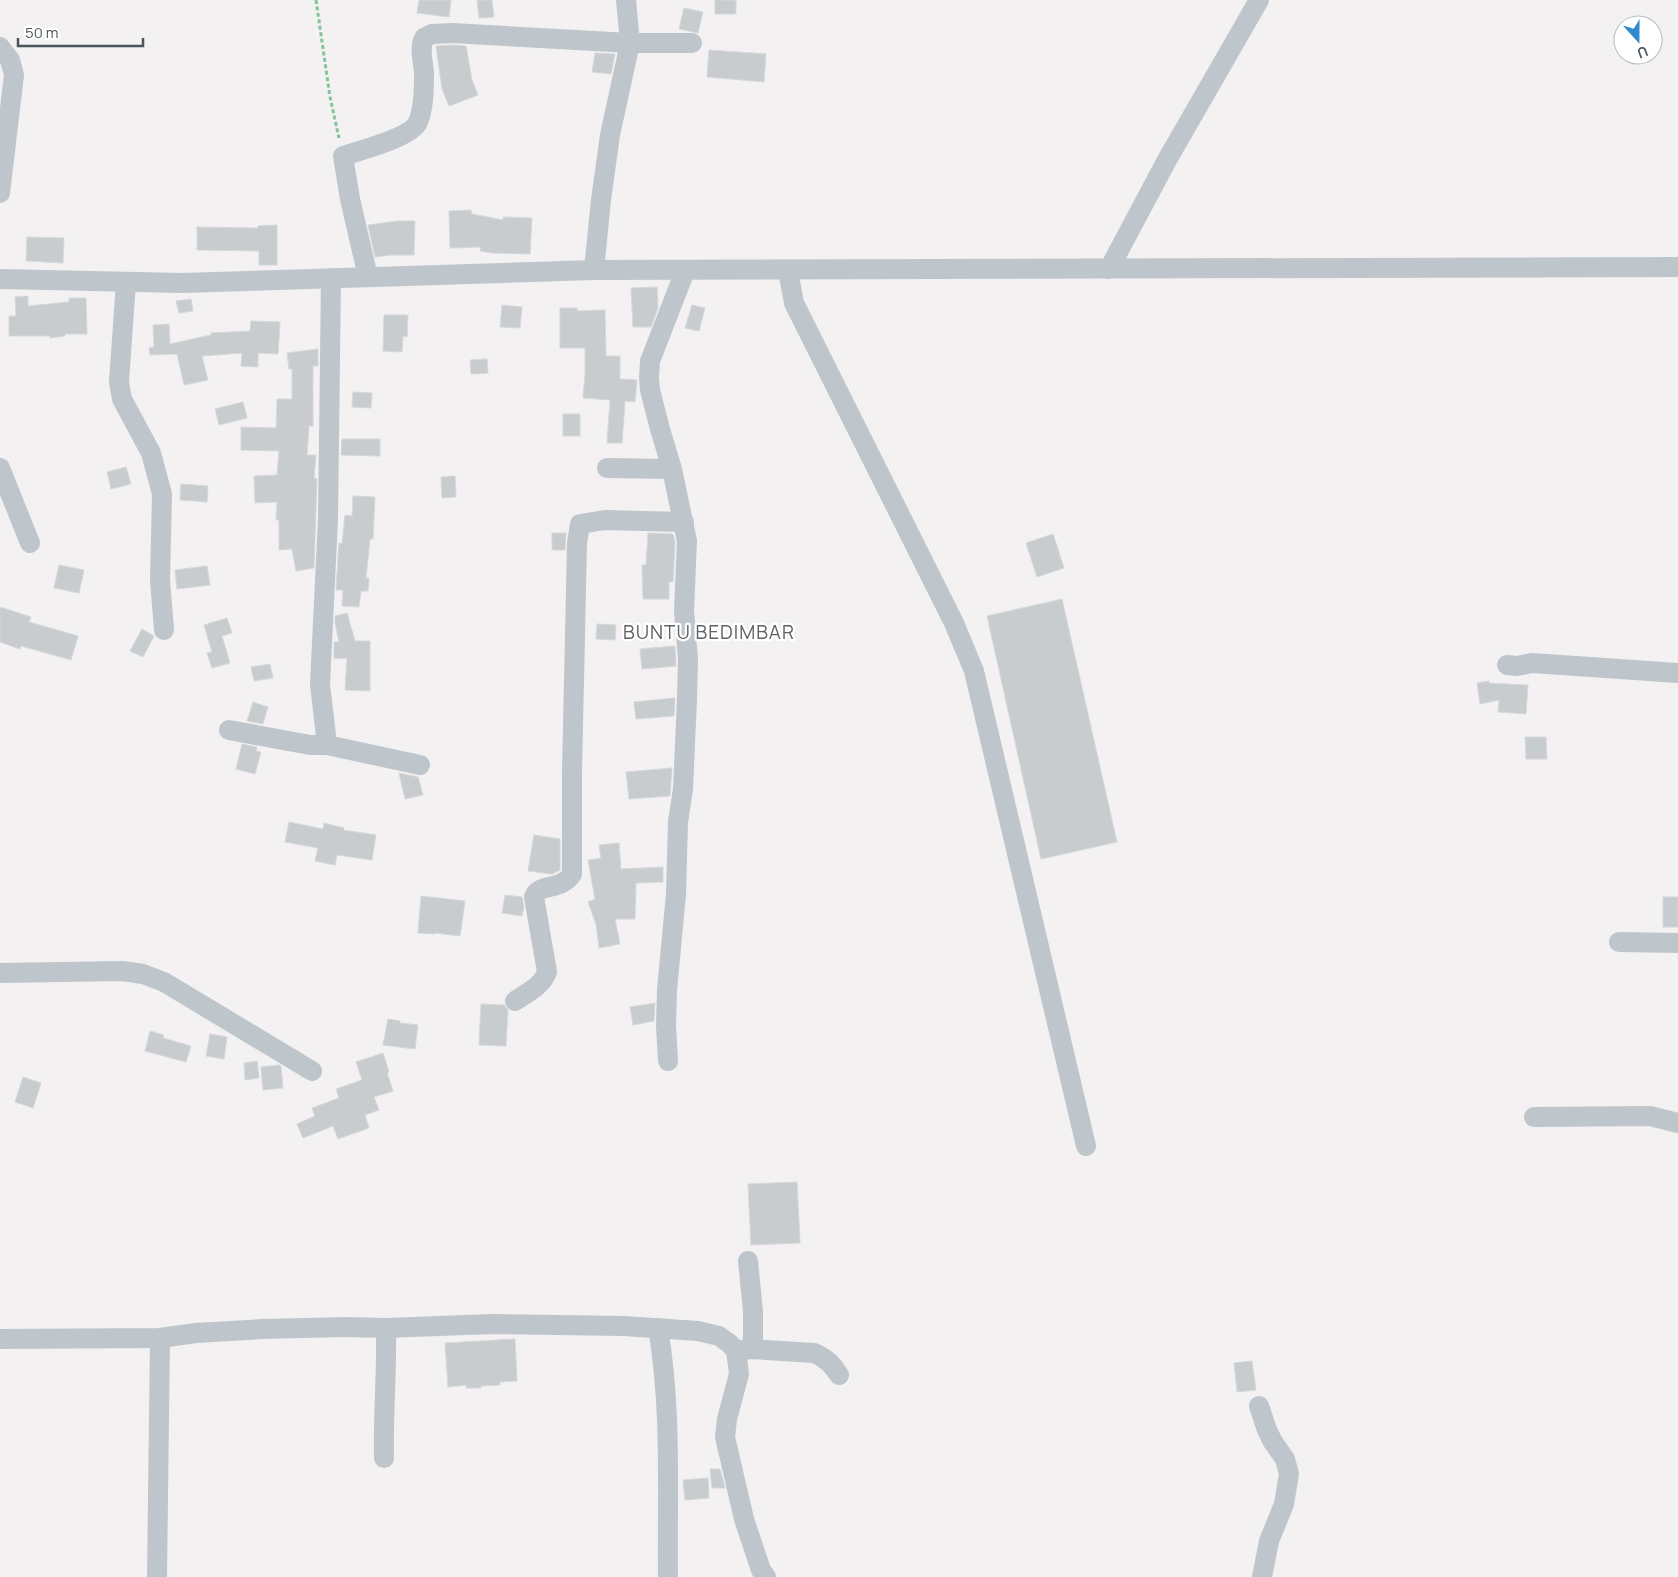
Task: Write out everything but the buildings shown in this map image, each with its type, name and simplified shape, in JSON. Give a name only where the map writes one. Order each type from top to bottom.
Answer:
[{"type":"street","points":[[594,270],[610,135],[630,43],[626,0]]},
{"type":"street","points":[[1121,269],[1167,160],[1260,0]]},
{"type":"street","points":[[368,277],[352,208],[343,156],[403,135],[418,124],[424,87],[422,41],[424,38],[432,34],[452,33],[630,43],[692,43]]},
{"type":"street","points":[[0,46],[10,60],[14,75],[0,193]]},
{"type":"street","points":[[0,279],[182,283],[594,270],[788,271],[1678,267]]},
{"type":"street","points":[[668,1060],[666,1026],[667,990],[676,894],[678,822],[683,789],[688,699],[688,659],[684,611],[687,541],[672,469],[650,390],[650,361],[685,271]]},
{"type":"street","points":[[788,271],[794,303],[954,623],[974,671],[1086,1146]]},
{"type":"street","points":[[328,746],[320,684],[328,520],[331,278]]},
{"type":"street","points":[[126,282],[119,382],[122,399],[151,453],[162,494],[160,580],[164,630]]},
{"type":"street","points":[[0,468],[30,543]]},
{"type":"street","points":[[607,468],[672,469]]},
{"type":"street","points":[[515,1001],[541,983],[547,972],[534,897],[536,892],[559,885],[568,880],[572,874],[572,772],[577,543],[580,524],[605,520],[684,522]]},
{"type":"street","points":[[1507,665],[1517,666],[1532,663],[1678,673]]},
{"type":"street","points":[[229,730],[310,745],[328,746],[420,765]]},
{"type":"street","points":[[1619,942],[1678,943]]},
{"type":"street","points":[[0,973],[123,971],[143,974],[164,982],[312,1071]]},
{"type":"street","points":[[1534,1117],[1650,1116],[1678,1123]]},
{"type":"street","points":[[748,1261],[754,1326],[743,1350],[739,1374],[727,1419],[725,1437],[744,1518],[761,1570],[766,1577]]},
{"type":"street","points":[[0,1339],[160,1338],[196,1333],[263,1329],[523,1324],[658,1328],[698,1331],[719,1336],[743,1350],[814,1353],[828,1360],[839,1375]]},
{"type":"street","points":[[384,1458],[383,1419],[386,1328]]},
{"type":"street","points":[[658,1328],[663,1361],[667,1439],[668,1577]]},
{"type":"street","points":[[156,1577],[160,1338]]},
{"type":"street","points":[[1259,1406],[1267,1430],[1287,1464],[1289,1474],[1284,1504],[1269,1541],[1262,1577]]},
{"type":"path","points":[[316,0],[330,97],[343,156]]},
{"type":"district","name":"BUNTU BEDIMBAR","points":[[709,632]]}]
